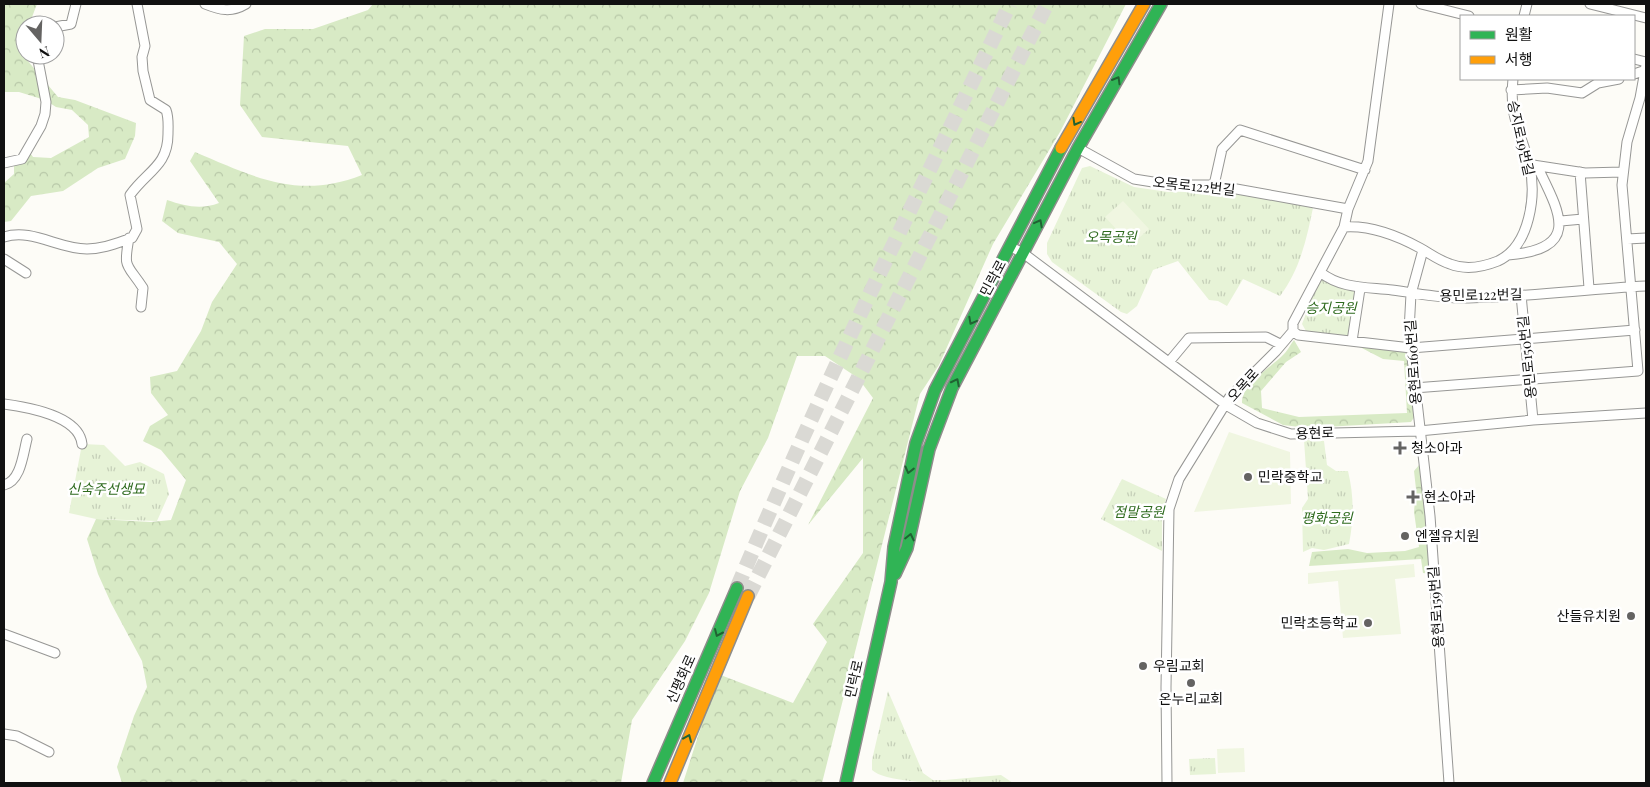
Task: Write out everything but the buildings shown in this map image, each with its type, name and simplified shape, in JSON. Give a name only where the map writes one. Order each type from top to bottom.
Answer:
[{"type":"main road","name":"민락로","points":[[846,783],[891,582],[894,547],[916,443],[935,390],[1064,142],[1144,4]]},
{"type":"main road","points":[[1158,8],[1166,4]]},
{"type":"main road","name":"민락로","points":[[891,582],[907,548],[929,449],[944,408],[1078,148],[1158,8]]},
{"type":"main road","name":"신평화로","points":[[653,783],[737,588]]},
{"type":"main road","points":[[670,783],[748,596]]},
{"type":"street","points":[[137,4],[145,46],[142,57],[150,100],[160,104],[168,116],[168,148],[160,164],[137,184],[130,195],[137,229],[130,238],[125,259],[126,268],[143,288],[141,307]]},
{"type":"street","points":[[205,4],[223,10],[236,9],[246,4]]},
{"type":"street","name":"오목로","points":[[1167,783],[1166,687],[1169,509],[1179,479],[1234,392],[1293,331],[1293,324],[1344,226],[1348,209],[1365,170],[1373,132],[1389,4]]},
{"type":"street","points":[[1424,4],[1465,15]]},
{"type":"street","points":[[1590,4],[1634,15]]},
{"type":"street","points":[[65,25],[71,24],[75,6]]},
{"type":"street","points":[[1635,60],[1646,66]]},
{"type":"street","points":[[4,162],[22,159],[41,126],[46,102],[39,65]]},
{"type":"street","points":[[1635,73],[1646,66]]},
{"type":"street","points":[[1414,388],[1638,371],[1622,172],[1627,142],[1646,66]]},
{"type":"street","name":"승지로19번길","points":[[1508,255],[1516,249],[1530,208],[1533,165],[1517,133],[1512,90],[1513,80]]},
{"type":"street","points":[[1512,90],[1547,88],[1582,92],[1598,83],[1614,80]]},
{"type":"street","points":[[1214,185],[1222,149],[1240,130],[1365,170]]},
{"type":"street","name":"오목로122번길","points":[[1078,148],[1134,179],[1172,184],[1214,185],[1348,209]]},
{"type":"street","points":[[1533,165],[1580,172],[1622,172]]},
{"type":"street","points":[[1344,226],[1357,226],[1386,234],[1423,250],[1437,260],[1459,268],[1487,265],[1508,255],[1520,254],[1549,244],[1559,234],[1561,221],[1533,165]]},
{"type":"street","points":[[1580,172],[1589,288]]},
{"type":"street","points":[[1561,221],[1583,218]]},
{"type":"street","points":[[4,237],[16,233],[85,249],[103,248],[130,238]]},
{"type":"street","points":[[1627,239],[1646,238]]},
{"type":"street","name":"용현로","points":[[1011,246],[1023,253],[1226,405],[1257,423],[1291,434],[1419,431],[1533,420],[1646,413]]},
{"type":"street","name":"용현로160번길","points":[[1419,431],[1409,324],[1411,294],[1423,250]]},
{"type":"street","points":[[4,260],[26,273]]},
{"type":"street","name":"용민로122번길","points":[[1320,272],[1327,278],[1360,289],[1392,290],[1411,294],[1467,298],[1589,288],[1646,286]]},
{"type":"street","points":[[1352,341],[1360,289]]},
{"type":"street","name":"용민로150번길","points":[[1521,295],[1533,420]]},
{"type":"street","points":[[1293,331],[1298,335],[1411,348],[1635,330]]},
{"type":"street","points":[[1168,362],[1189,338],[1266,336],[1280,344]]},
{"type":"street","points":[[4,404],[26,408],[61,420],[82,436],[82,444]]},
{"type":"street","name":"용현로159번길","points":[[1419,431],[1430,516],[1449,783]]},
{"type":"street","points":[[4,485],[9,484],[17,476],[27,439]]},
{"type":"street","points":[[4,634],[55,653]]},
{"type":"street","points":[[4,734],[17,736],[49,752]]},
{"type":"green space","points":[[4,4],[37,4],[33,15],[15,15],[15,65],[31,65],[58,97],[75,100],[136,123],[135,136],[125,159],[98,168],[63,191],[31,196],[11,221],[4,222],[4,183],[14,174],[14,165],[26,147],[33,157],[51,158],[89,137],[88,125],[72,110],[56,107],[45,100],[19,92],[4,92]]},
{"type":"green space","points":[[373,4],[1126,4],[1060,132],[993,244],[939,365],[920,394],[822,783],[683,783],[718,674],[793,703],[827,642],[813,624],[863,553],[863,458],[808,525],[873,398],[858,378],[825,356],[797,356],[768,438],[740,491],[709,593],[685,641],[632,720],[621,783],[122,783],[117,767],[134,716],[147,687],[142,661],[111,603],[98,574],[87,539],[96,519],[151,522],[171,520],[186,480],[161,450],[143,441],[150,426],[168,415],[151,393],[150,377],[177,371],[201,331],[212,302],[237,264],[219,242],[178,233],[162,221],[167,200],[193,206],[219,203],[190,161],[195,152],[257,177],[297,185],[339,182],[362,175],[348,146],[262,137],[240,105],[244,36],[265,29],[313,29],[368,10]]},
{"type":"green space","name":"오목공원","points":[[1090,166],[1134,187],[1168,192],[1227,190],[1314,203],[1309,228],[1298,263],[1280,296],[1243,279],[1227,306],[1218,301],[1209,300],[1178,261],[1153,270],[1137,306],[1127,314],[1121,312],[1052,262],[1047,254],[1047,243],[1082,168]]},
{"type":"green space","points":[[1123,201],[1149,229],[1131,245],[1105,217]]},
{"type":"green space","name":"승지공원","points":[[1320,277],[1355,291],[1349,337],[1306,331],[1302,324]]},
{"type":"green space","points":[[1294,340],[1301,352],[1286,362],[1261,391],[1262,408],[1299,417],[1407,413],[1404,361],[1383,359],[1358,346],[1401,350],[1410,356],[1415,416],[1411,422],[1308,428],[1283,425],[1242,403],[1246,389],[1284,354]]},
{"type":"green space","points":[[1229,432],[1290,452],[1291,504],[1194,512]]},
{"type":"green space","name":"평화공원","points":[[1304,440],[1324,441],[1327,465],[1336,471],[1348,471],[1353,507],[1349,544],[1324,550],[1312,548],[1303,552],[1302,508],[1308,499]]},
{"type":"green space","name":"신숙주선생묘","points":[[82,444],[104,445],[125,466],[140,462],[164,474],[169,494],[157,521],[96,519],[69,513]]},
{"type":"green space","points":[[1420,464],[1431,574],[1423,573],[1421,559],[1309,566],[1312,552],[1348,549],[1367,553],[1405,551],[1419,547],[1414,512],[1416,489],[1414,471]]},
{"type":"green space","name":"점말공원","points":[[1122,479],[1166,499],[1162,518],[1162,551],[1101,519]]},
{"type":"green space","points":[[1414,564],[1415,577],[1395,579],[1401,634],[1343,638],[1338,581],[1308,584],[1308,573]]},
{"type":"green space","points":[[888,691],[923,773],[933,780],[1001,775],[1013,783],[917,782],[882,775],[872,770],[872,760]]},
{"type":"green space","points":[[1244,748],[1245,772],[1218,773],[1217,749]]},
{"type":"green space","points":[[1215,758],[1216,774],[1190,775],[1189,759]]},
{"type":"tunnel","points":[[737,588],[835,367],[1010,4]]},
{"type":"tunnel","points":[[748,596],[1047,4]]},
{"type":"traffic: fast","points":[[895,574],[907,548],[929,449],[952,388],[1078,148],[1161,4]]},
{"type":"traffic: fast","points":[[846,783],[891,582],[894,547],[916,443],[935,390],[1061,148]]},
{"type":"traffic: fast","points":[[653,783],[737,588]]},
{"type":"traffic: slow","points":[[1061,148],[1144,4]]},
{"type":"traffic: slow","points":[[670,783],[748,596]]},
{"type":"place","name":"청소아과","points":[[1400,448]]},
{"type":"place","name":"민락중학교","points":[[1248,477]]},
{"type":"place","name":"현소아과","points":[[1413,497]]},
{"type":"place","name":"엔젤유치원","points":[[1405,536]]},
{"type":"place","name":"산들유치원","points":[[1631,616]]},
{"type":"place","name":"민락초등학교","points":[[1368,623]]},
{"type":"place","name":"우림교회","points":[[1143,666]]},
{"type":"place","name":"온누리교회","points":[[1191,683]]}]
